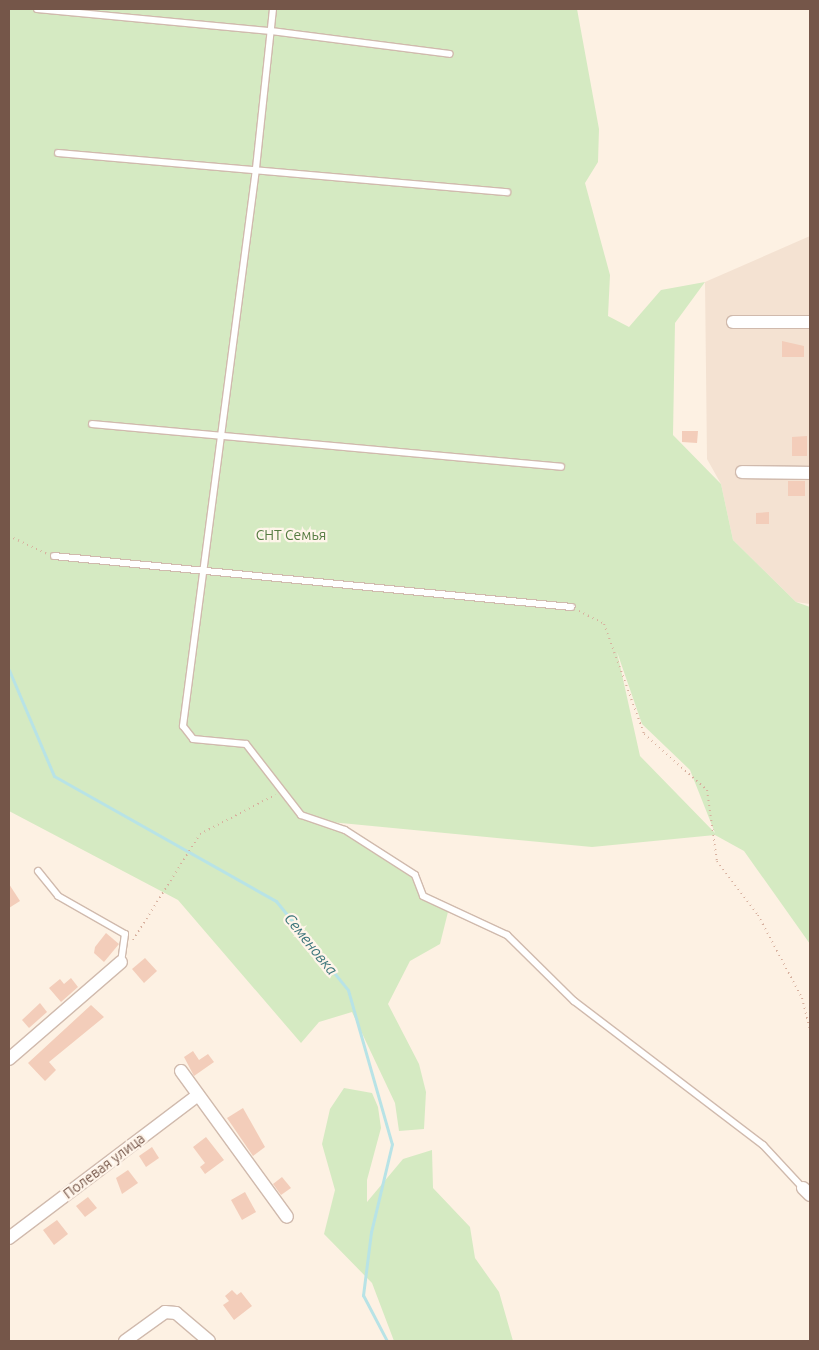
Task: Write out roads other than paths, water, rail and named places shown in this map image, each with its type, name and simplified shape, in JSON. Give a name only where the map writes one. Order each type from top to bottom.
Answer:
[{"type":"street","points":[[734,322],[810,322]]},
{"type":"street","points":[[742,472],[810,473]]},
{"type":"street","points":[[9,1059],[121,962]]},
{"type":"street","points":[[181,1071],[287,1217]]},
{"type":"street","name":"Полевая улица","points":[[9,1238],[198,1095]]},
{"type":"street","points":[[125,1341],[165,1312],[176,1313],[209,1341]]},
{"type":"lane","points":[[37,9],[271,31],[450,54]]},
{"type":"lane","points":[[273,9],[256,169],[183,726],[194,739],[246,744],[302,814],[345,830],[415,875],[423,896],[507,935],[574,1001],[763,1145],[807,1192]]},
{"type":"lane","points":[[58,153],[507,192]]},
{"type":"lane","points":[[92,424],[222,434],[561,467]]},
{"type":"lane","points":[[54,556],[572,607]]},
{"type":"lane","points":[[38,871],[58,896],[125,934],[121,962]]},
{"type":"waterway","name":"Семеновка","points":[[9,670],[54,776],[276,901],[348,990],[392,1144],[371,1232],[363,1295],[387,1341]]},
{"type":"park label","name":"СНТ Семья","points":[[291,535]]}]
